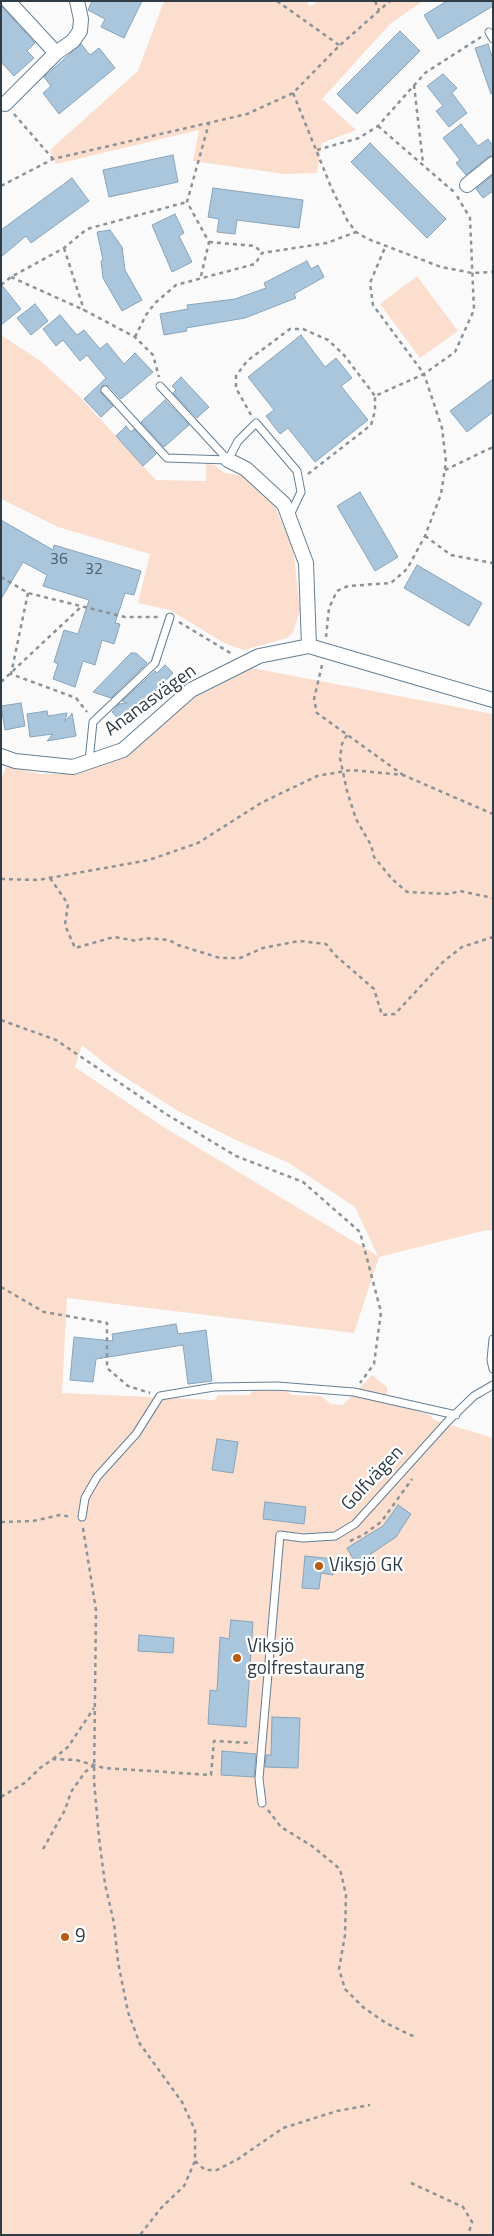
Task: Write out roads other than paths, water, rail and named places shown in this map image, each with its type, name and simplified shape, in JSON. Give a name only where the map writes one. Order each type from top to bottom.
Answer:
[{"type":"street","points":[[8,1],[56,53]]},
{"type":"street","points":[[5,104],[56,53],[73,41],[80,31],[81,20],[78,1]]},
{"type":"street","points":[[467,185],[493,164]]},
{"type":"street","points":[[228,460],[246,470],[284,504],[306,563],[310,646]]},
{"type":"street","name":"Ananasvägen","points":[[1,756],[15,761],[73,767],[123,750],[191,690],[259,656],[310,646],[493,700]]},
{"type":"lane","points":[[160,386],[228,460]]},
{"type":"lane","points":[[105,390],[167,458],[228,460]]},
{"type":"lane","points":[[228,460],[238,441],[256,423],[297,471],[301,492],[289,517]]},
{"type":"lane","points":[[89,762],[93,722],[155,663],[170,617]]},
{"type":"lane","points":[[493,1339],[491,1360],[493,1369]]},
{"type":"lane","name":"Golfvägen","points":[[262,1803],[260,1779],[262,1743],[280,1535],[303,1538],[335,1536],[355,1524],[442,1427],[474,1396],[493,1385]]},
{"type":"lane","points":[[82,1517],[85,1498],[97,1477],[136,1434],[160,1396],[214,1388],[277,1386],[354,1392],[456,1415]]},
{"type":"place","name":"Viksjö GK","points":[[319,1566]]},
{"type":"place","name":"Viksjö golfrestaurang","points":[[237,1658]]},
{"type":"place","name":"9","points":[[65,1937]]}]
